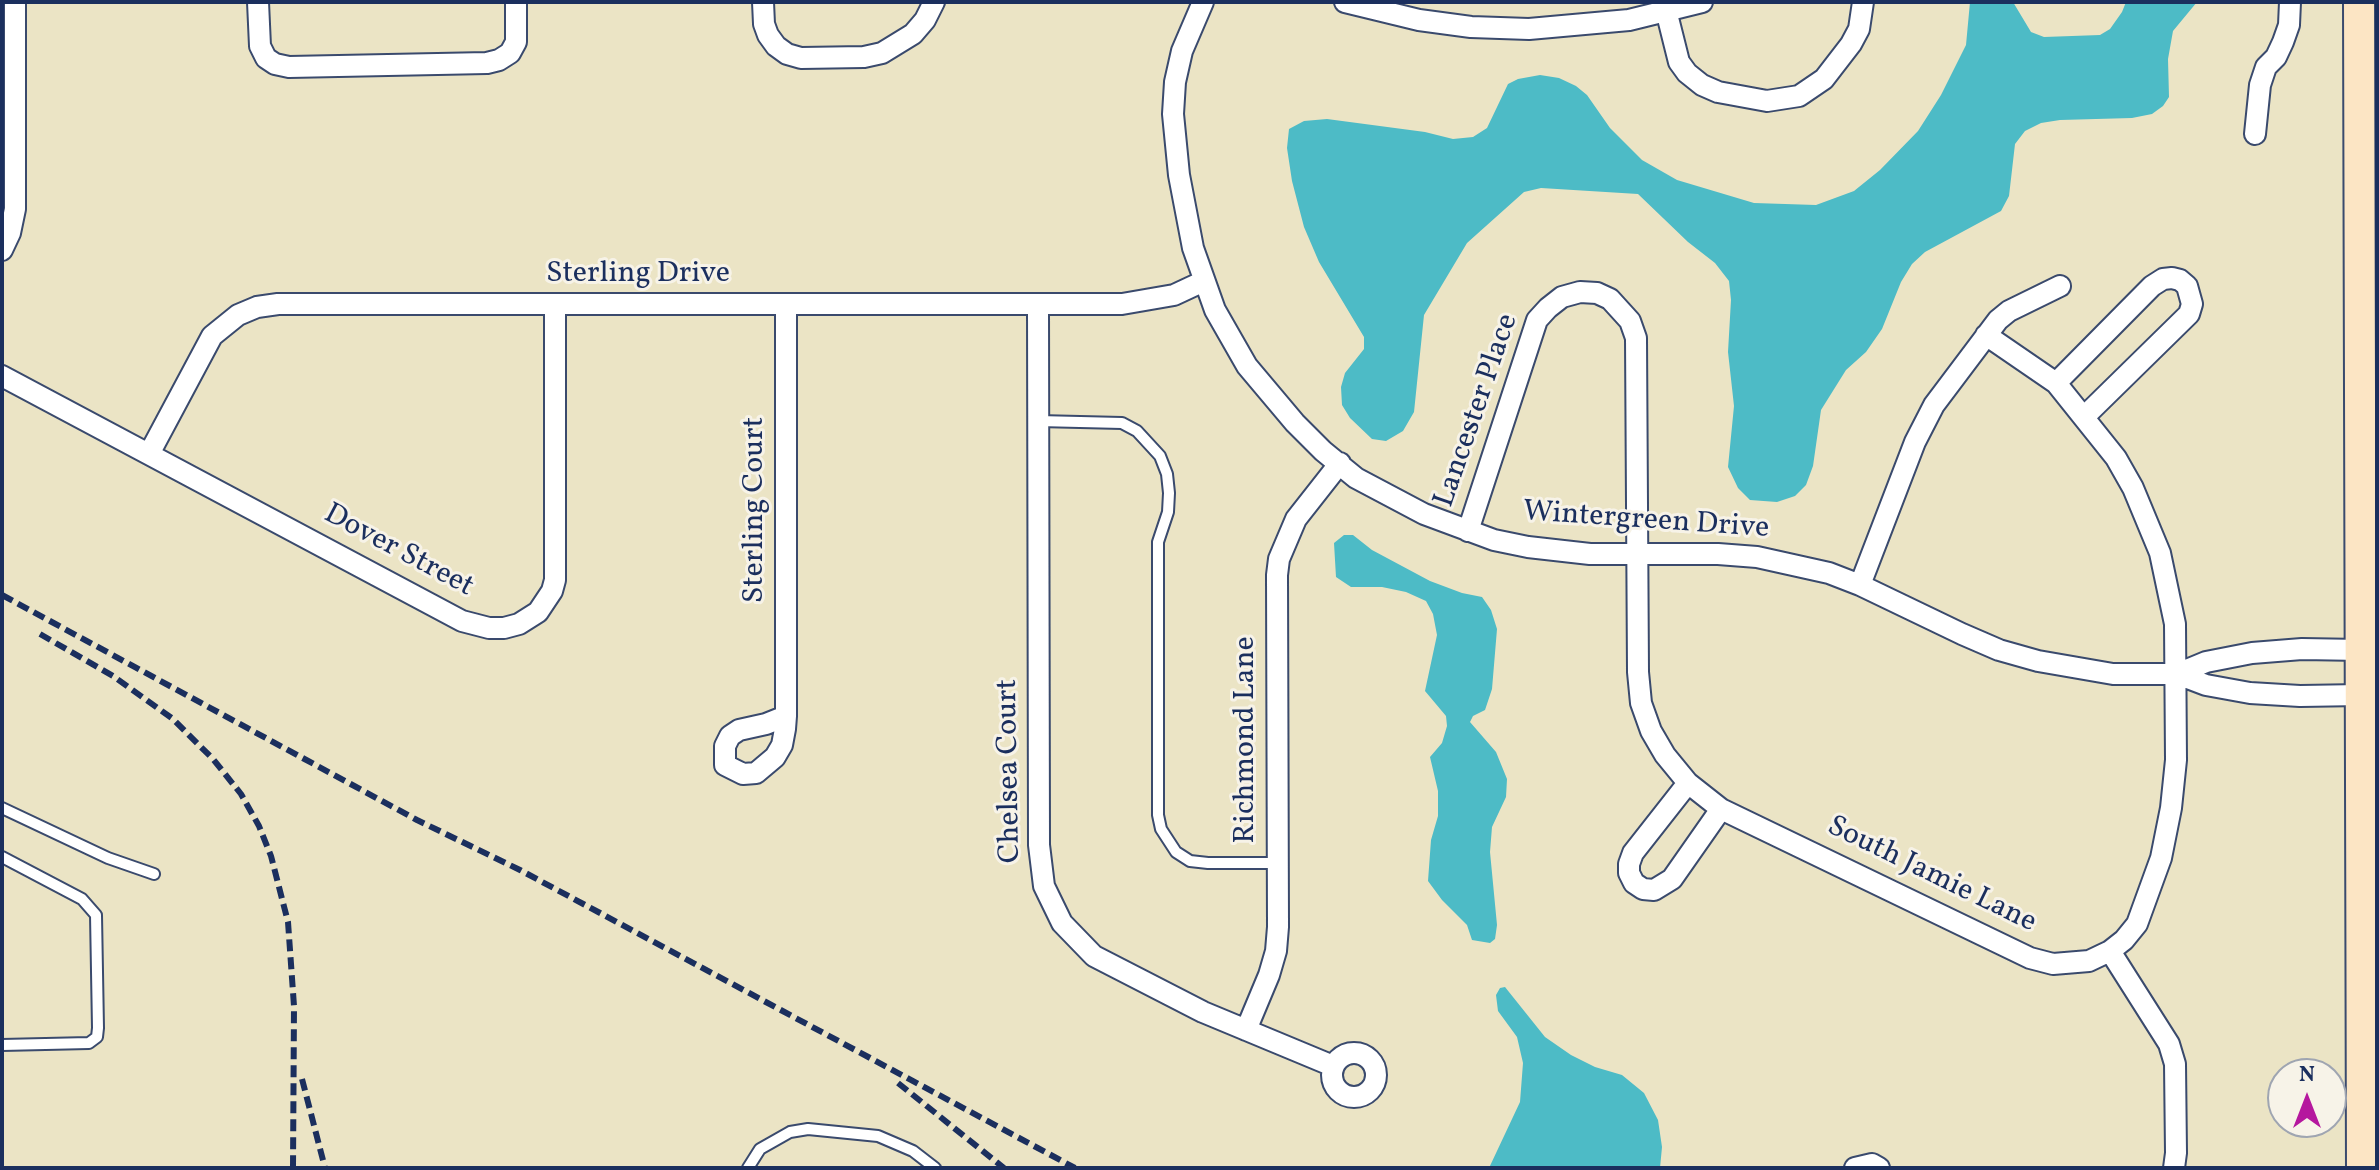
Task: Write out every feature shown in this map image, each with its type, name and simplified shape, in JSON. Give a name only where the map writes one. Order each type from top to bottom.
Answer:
[{"type":"main road","points":[[2359,2],[2368,148],[2361,650],[2362,1168]]},
{"type":"street","points":[[2,250],[10,233],[15,209],[15,2]]},
{"type":"street","points":[[258,2],[260,46],[266,58],[289,67],[487,63],[499,60],[510,53],[516,42],[516,2]]},
{"type":"street","points":[[763,2],[768,35],[787,54],[801,58],[864,57],[882,53],[913,34],[934,2]]},
{"type":"street","name":"Wintergreen Drive","points":[[1203,2],[1182,51],[1175,82],[1173,114],[1193,248],[1215,310],[1247,366],[1295,423],[1356,478],[1424,514],[1468,531],[1528,547],[1590,554],[1757,557],[1829,573],[1974,639],[2038,661],[2113,674],[2177,674],[2206,685],[2250,693],[2361,695]]},
{"type":"street","points":[[1345,2],[1420,11],[1471,27],[1529,29],[1593,25],[1665,7],[1702,2]]},
{"type":"street","points":[[1665,7],[1679,62],[1687,73],[1718,92],[1776,100],[1799,96],[1824,79],[1859,29],[1863,2]]},
{"type":"street","points":[[2255,134],[2260,85],[2266,67],[2276,57],[2283,42],[2289,25],[2290,2]]},
{"type":"street","points":[[2056,383],[2152,286],[2163,279],[2172,278],[2187,286],[2192,304],[2189,314],[2085,416]]},
{"type":"street","name":"Sterling Drive","points":[[149,454],[212,336],[238,315],[257,307],[278,304],[1038,304],[1150,301],[1174,295],[1204,281]]},
{"type":"street","points":[[1860,585],[1934,405],[1998,320],[2009,311],[2060,286]]},
{"type":"street","name":"Lancester Place","points":[[1468,531],[1537,320],[1562,297],[1580,292],[1597,293],[1621,308],[1636,338],[1636,554]]},
{"type":"street","name":"Sterling Court","points":[[786,304],[786,716]]},
{"type":"street","name":"Chelsea Court","points":[[1038,304],[1039,845],[1044,886],[1062,923],[1094,956],[1203,1012],[1333,1066]]},
{"type":"street","name":"Dover Street","points":[[2,376],[462,621],[489,628],[519,624],[538,612],[555,580],[555,305]]},
{"type":"street","name":"South Jamie Lane","points":[[1636,554],[1641,703],[1651,731],[1665,755],[1688,783],[1721,809],[2030,958],[2071,964],[2089,961],[2110,951],[2124,940],[2145,908],[2161,858],[2171,808],[2176,760],[2175,624],[2160,553],[2133,488],[2116,458],[2056,383],[1986,335]]},
{"type":"street","name":"Richmond Lane","points":[[1246,1030],[1276,951],[1279,559],[1296,519],[1340,463]]},
{"type":"street","name":"Wintergreen Drive","points":[[2177,674],[2206,662],[2252,653],[2302,649],[2361,650]]},
{"type":"street","points":[[1688,783],[1633,853],[1629,873],[1634,883],[1643,889],[1654,890],[1672,879],[1721,809]]},
{"type":"street","points":[[2110,951],[2169,1044],[2175,1064],[2174,1168]]},
{"type":"street","points":[[1855,1168],[1872,1164],[1879,1168]]},
{"type":"lane","points":[[1038,421],[1122,423],[1137,431],[1160,456],[1169,493],[1168,512],[1158,542],[1158,815],[1161,829],[1176,852],[1190,861],[1278,863]]},
{"type":"lane","points":[[2,808],[108,858],[154,874]]},
{"type":"lane","points":[[2,857],[82,899],[96,915],[98,1028],[97,1037],[89,1043],[2,1045]]},
{"type":"lane","points":[[748,1168],[760,1149],[790,1132],[808,1129],[878,1136],[913,1151],[935,1168]]},
{"type":"water","points":[[1970,2],[2013,2],[2031,32],[2044,37],[2100,35],[2110,29],[2126,2],[2197,2],[2173,31],[2168,59],[2169,97],[2163,106],[2152,114],[2132,118],[2060,120],[2041,123],[2025,131],[2015,144],[2009,196],[2001,211],[1925,252],[1912,264],[1901,282],[1882,329],[1866,352],[1846,370],[1821,410],[1813,466],[1806,485],[1795,496],[1777,502],[1750,500],[1738,488],[1728,467],[1734,406],[1728,352],[1729,281],[1715,263],[1638,194],[1541,188],[1524,192],[1467,243],[1424,315],[1414,412],[1403,431],[1386,441],[1372,439],[1350,418],[1342,405],[1341,387],[1345,373],[1364,349],[1364,337],[1319,262],[1304,227],[1292,181],[1287,148],[1289,129],[1304,121],[1327,119],[1425,132],[1453,139],[1473,137],[1487,128],[1508,84],[1540,75],[1559,78],[1576,86],[1587,95],[1610,128],[1642,160],[1677,180],[1754,203],[1816,205],[1854,191],[1880,170],[1918,131],[1941,95],[1966,45]]},
{"type":"water","points":[[1344,535],[1353,535],[1372,550],[1430,581],[1482,597],[1491,610],[1497,629],[1492,689],[1485,710],[1473,716],[1470,722],[1496,752],[1507,779],[1506,797],[1492,827],[1490,852],[1497,925],[1495,939],[1490,943],[1472,940],[1467,925],[1428,881],[1431,840],[1438,816],[1438,791],[1430,757],[1442,743],[1447,726],[1446,716],[1425,691],[1437,635],[1433,614],[1426,601],[1406,592],[1382,587],[1351,587],[1336,577],[1334,543]]},
{"type":"water","points":[[1505,987],[1545,1037],[1595,1067],[1622,1075],[1644,1093],[1658,1120],[1662,1147],[1660,1168],[1489,1168],[1520,1102],[1523,1063],[1517,1037],[1498,1011],[1496,995],[1500,988]]},
{"type":"railway","points":[[2,595],[417,820],[520,870],[1075,1168]]},
{"type":"railway","points":[[40,634],[113,676],[173,719],[213,759],[241,794],[259,826],[271,856],[288,922],[294,1006],[293,1168]]},
{"type":"railway","points":[[302,1079],[325,1168]]},
{"type":"railway","points":[[898,1083],[1004,1168]]}]
